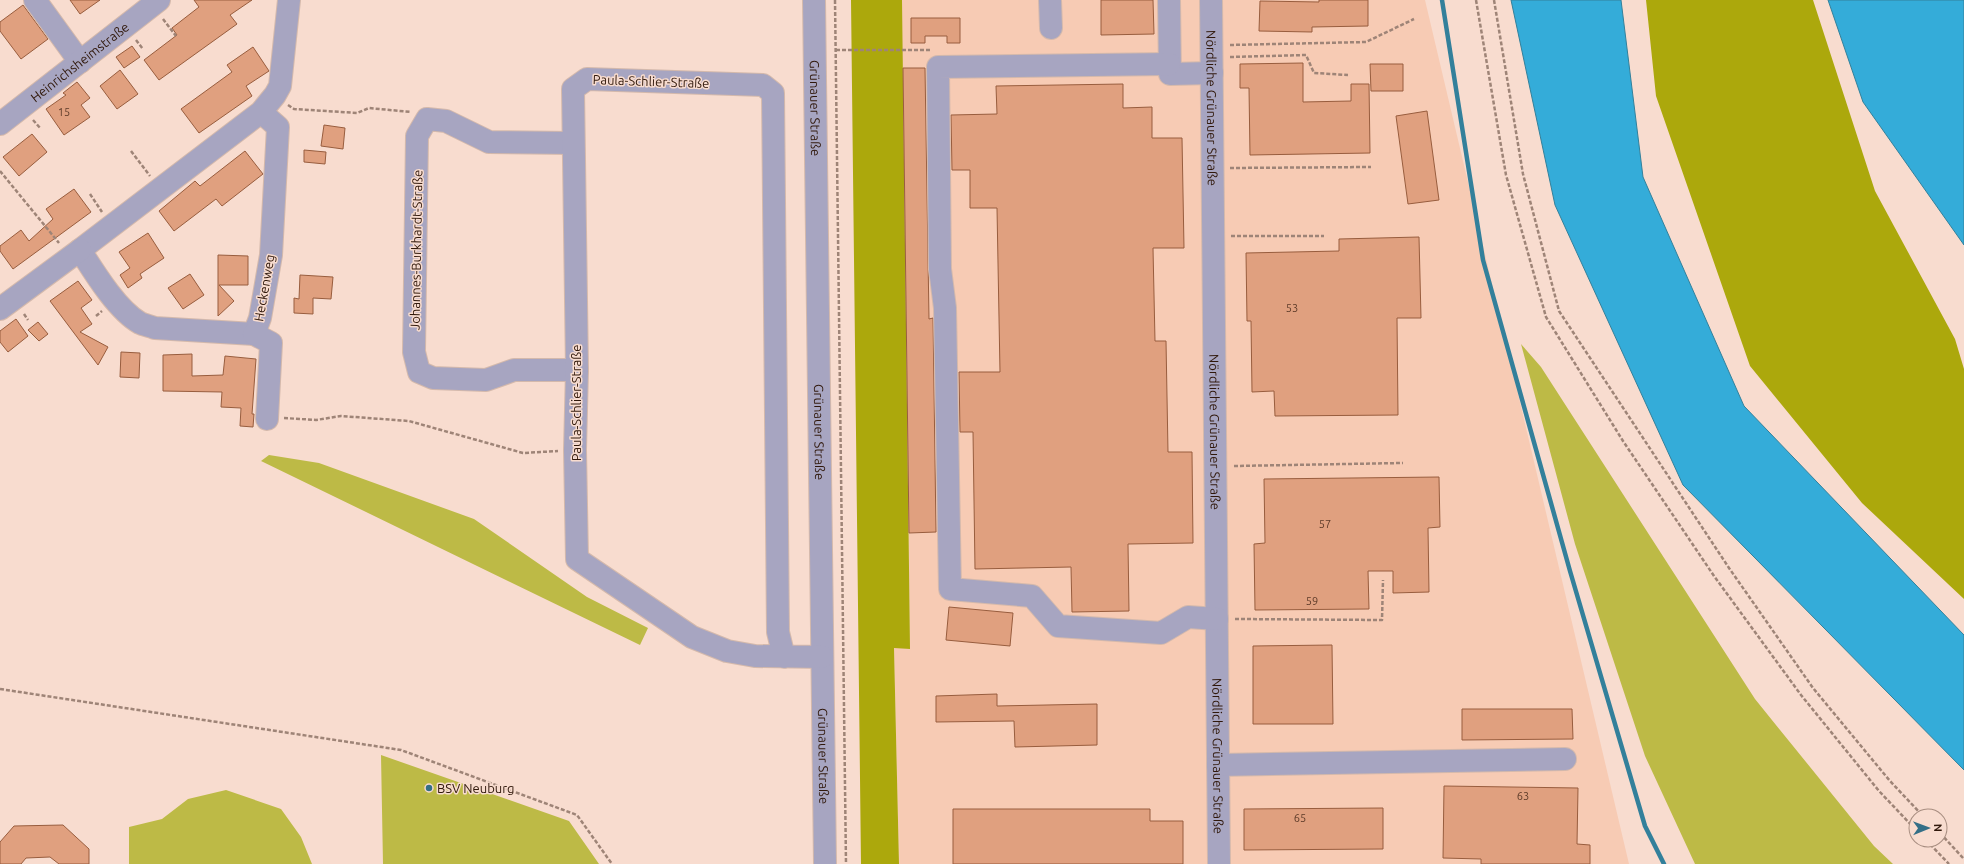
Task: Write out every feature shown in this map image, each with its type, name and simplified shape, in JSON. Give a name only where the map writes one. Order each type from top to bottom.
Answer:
[{"type":"street","points":[[35,0],[80,62]]},
{"type":"street","name":"Heinrichsheimstraße","points":[[0,124],[159,0]]},
{"type":"street","points":[[0,309],[76,254],[160,188],[261,112],[275,95],[280,86],[289,0]]},
{"type":"street","name":"Grünauer Straße","points":[[814,0],[825,864]]},
{"type":"street","points":[[1050,0],[1051,28]]},
{"type":"street","points":[[1169,0],[1170,74],[1212,58]]},
{"type":"street","name":"Nördliche Grünauer Straße","points":[[1211,0],[1219,864]]},
{"type":"street","points":[[1169,64],[938,67],[940,269],[945,308],[950,589],[1032,596],[1058,626],[1161,633],[1188,617],[1217,619]]},
{"type":"street","name":"Paula-Schlier-Straße","points":[[784,657],[778,632],[772,93],[764,85],[587,79],[573,89],[577,370],[575,450],[577,559],[692,637],[727,651],[755,656],[784,657],[822,657]]},
{"type":"street","name":"Heckenweg","points":[[76,254],[127,313],[141,323],[155,328],[254,334],[260,318],[271,255],[278,127],[261,112]]},
{"type":"street","points":[[427,119],[446,121],[489,142],[573,143]]},
{"type":"street","name":"Johannes-Burkhardt-Straße","points":[[427,119],[417,136],[414,352],[419,372],[433,378],[486,380],[514,370],[577,370]]},
{"type":"street","points":[[254,334],[271,343],[268,419]]},
{"type":"street","points":[[1218,765],[1565,759]]},
{"type":"path","points":[[835,0],[846,864]]},
{"type":"path","points":[[1476,0],[1506,176],[1546,317],[1623,441],[1714,576],[1787,676],[1878,790],[1908,822]]},
{"type":"path","points":[[1494,0],[1523,174],[1559,311],[1729,568],[1813,688],[1890,781],[1915,808]]},
{"type":"path","points":[[1212,58],[1366,42],[1414,19]]},
{"type":"path","points":[[1212,58],[1306,55],[1314,73],[1348,75]]},
{"type":"path","points":[[275,95],[294,109],[357,114],[369,108],[412,112],[427,119]]},
{"type":"path","points":[[131,151],[160,188]]},
{"type":"path","points":[[1213,168],[1372,167]]},
{"type":"path","points":[[0,171],[76,254]]},
{"type":"path","points":[[1213,236],[1324,236]]},
{"type":"path","points":[[268,419],[286,418],[316,420],[341,416],[409,421],[523,453],[575,450]]},
{"type":"path","points":[[1215,466],[1403,463]]},
{"type":"path","points":[[1217,619],[1382,620],[1383,580]]},
{"type":"path","points":[[0,689],[401,750],[577,815],[612,864]]},
{"type":"path","points":[[1948,841],[1964,858]]},
{"type":"path","points":[[1934,848],[1949,864]]},
{"type":"shaded area","points":[[851,0],[902,0],[910,649],[894,648],[899,864],[861,864]]},
{"type":"shaded area","points":[[901,0],[1425,0],[1629,864],[899,864],[894,647],[910,649]]},
{"type":"shaded area","points":[[1646,0],[1813,0],[1875,191],[1955,339],[1964,369],[1964,599],[1862,503],[1750,366],[1656,96]]},
{"type":"shaded area","points":[[1521,344],[1541,367],[1755,699],[1874,846],[1893,864],[1695,864],[1645,756],[1575,544]]},
{"type":"shaded area","points":[[269,455],[319,463],[474,519],[587,597],[648,628],[640,645],[261,461]]},
{"type":"shaded area","name":"BSV Neuburg","points":[[381,755],[569,821],[599,864],[383,864]]},
{"type":"shaded area","points":[[226,790],[281,809],[301,837],[312,864],[129,864],[129,827],[162,819],[188,799]]},
{"type":"water","points":[[1511,0],[1621,0],[1643,177],[1744,406],[1964,635],[1964,770],[1683,485],[1555,205]]},
{"type":"water","points":[[1828,0],[1964,0],[1964,245],[1863,102]]},
{"type":"building","points":[[70,0],[100,0],[80,14]]},
{"type":"building","points":[[194,0],[252,0],[230,15],[237,24],[159,80],[144,60],[177,35],[172,28],[199,7]]},
{"type":"building","points":[[1101,0],[1153,0],[1154,34],[1101,35]]},
{"type":"building","points":[[1319,0],[1368,0],[1368,26],[1312,27],[1312,32],[1259,31],[1260,1],[1319,2]]},
{"type":"building","points":[[23,5],[48,39],[21,59],[0,31],[0,22]]},
{"type":"building","points":[[911,18],[960,18],[960,43],[947,43],[947,36],[925,36],[925,43],[911,43]]},
{"type":"building","points":[[132,46],[140,57],[124,68],[116,57]]},
{"type":"building","points":[[253,47],[269,71],[246,86],[252,96],[199,133],[181,109],[232,72],[227,65]]},
{"type":"building","points":[[1303,63],[1303,102],[1351,101],[1351,84],[1369,84],[1370,153],[1250,155],[1249,88],[1240,88],[1240,64]]},
{"type":"building","points":[[1370,64],[1403,64],[1403,91],[1371,91]]},
{"type":"building","points":[[903,68],[925,68],[929,319],[933,318],[936,532],[909,533]]},
{"type":"building","points":[[120,70],[138,94],[117,109],[100,86]]},
{"type":"building","points":[[77,82],[90,98],[81,105],[90,117],[64,135],[46,109],[66,95],[63,93]]},
{"type":"building","points":[[1123,84],[1123,108],[1152,107],[1152,138],[1182,138],[1184,248],[1153,248],[1155,341],[1166,341],[1168,452],[1192,452],[1193,543],[1128,544],[1129,611],[1072,612],[1071,567],[975,569],[973,432],[960,432],[959,372],[1000,372],[997,208],[970,208],[970,170],[952,170],[951,115],[997,114],[996,86]]},
{"type":"building","points":[[1427,111],[1439,200],[1408,204],[1396,116]]},
{"type":"building","points":[[324,125],[345,128],[343,149],[321,146]]},
{"type":"building","points":[[32,134],[47,152],[19,176],[3,157]]},
{"type":"building","points":[[304,150],[326,152],[325,164],[304,162]]},
{"type":"building","points":[[245,151],[263,174],[222,206],[216,199],[174,231],[159,211],[195,181],[200,186]]},
{"type":"building","points":[[74,189],[91,212],[13,269],[0,251],[0,246],[21,230],[29,241],[53,219],[46,209]]},
{"type":"building","points":[[148,233],[164,258],[140,274],[142,278],[128,288],[120,275],[130,268],[119,252]]},
{"type":"building","points":[[1419,237],[1421,318],[1397,318],[1398,415],[1275,416],[1274,391],[1252,392],[1251,321],[1247,321],[1246,253],[1339,251],[1339,239]]},
{"type":"building","points":[[218,255],[248,256],[248,285],[219,285],[234,301],[218,316]]},
{"type":"building","points":[[190,274],[204,295],[183,309],[168,288]]},
{"type":"building","points":[[300,275],[333,277],[331,299],[313,298],[313,314],[294,313],[294,298],[299,299]]},
{"type":"building","points":[[78,281],[92,300],[81,308],[92,324],[80,332],[108,347],[98,365],[50,301]]},
{"type":"building","points":[[16,319],[28,336],[8,352],[0,342],[0,331]]},
{"type":"building","points":[[38,322],[48,334],[39,341],[28,330]]},
{"type":"building","points":[[121,352],[140,353],[139,378],[120,377]]},
{"type":"building","points":[[192,354],[192,376],[223,375],[225,356],[256,359],[252,414],[254,414],[253,427],[240,426],[241,408],[221,407],[222,392],[163,391],[163,355]]},
{"type":"building","points":[[1439,477],[1440,527],[1428,528],[1429,592],[1393,593],[1393,571],[1368,571],[1369,609],[1255,610],[1254,544],[1265,543],[1264,479]]},
{"type":"building","points":[[949,607],[1013,613],[1010,646],[946,640]]},
{"type":"building","points":[[1332,645],[1333,724],[1253,724],[1253,646]]},
{"type":"building","points":[[997,694],[997,706],[1097,704],[1097,745],[1015,747],[1014,721],[936,722],[936,696]]},
{"type":"building","points":[[1462,709],[1572,709],[1573,739],[1462,740]]},
{"type":"building","points":[[1444,786],[1578,788],[1577,844],[1590,845],[1590,864],[1481,864],[1481,859],[1443,858]]},
{"type":"building","points":[[1383,808],[1383,849],[1244,850],[1244,809]]},
{"type":"building","points":[[953,809],[1150,809],[1150,821],[1183,821],[1183,864],[953,864]]},
{"type":"building","points":[[63,825],[89,849],[89,864],[59,864],[50,857],[26,858],[21,864],[0,864],[0,842],[14,826]]},
{"type":"waterway","points":[[1442,0],[1483,260],[1570,571],[1645,826],[1664,864]]},
{"type":"place","name":"BSV Neuburg","points":[[429,788]]}]
